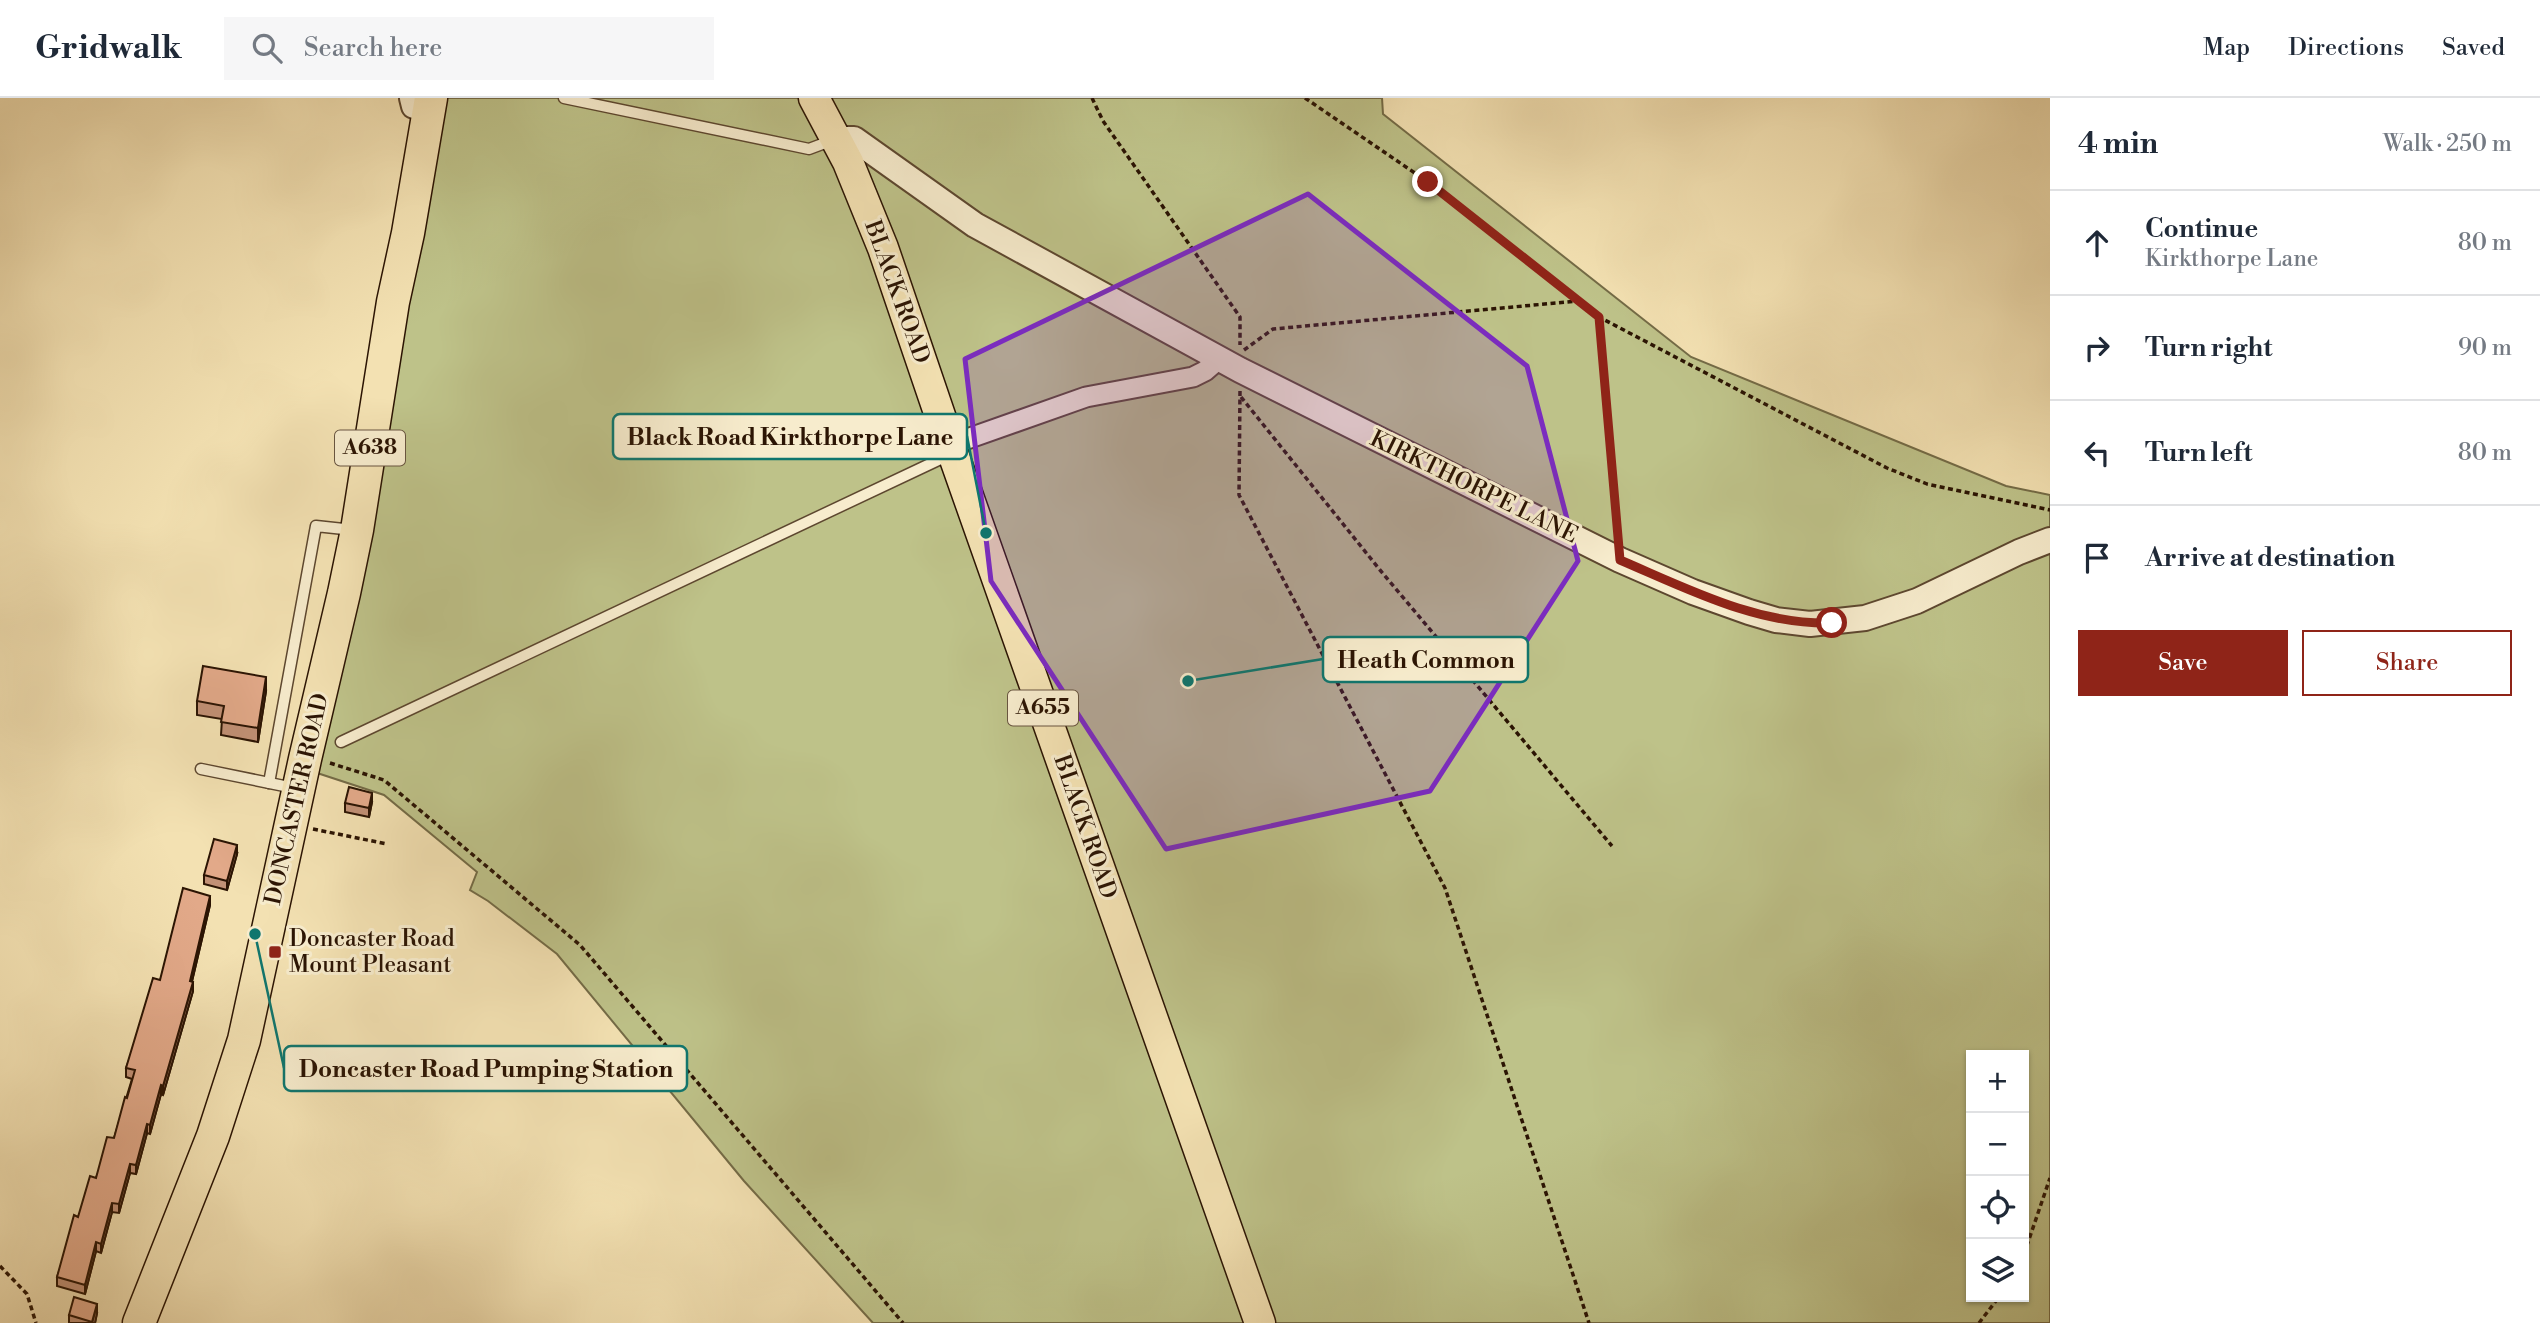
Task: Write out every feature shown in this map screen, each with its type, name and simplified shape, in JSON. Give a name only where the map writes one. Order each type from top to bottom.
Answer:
[{"type":"highway","name":"DONCASTER ROAD","points":[[139,1323],[213,1136],[244,1040],[291,824],[284,786],[344,593],[356,530],[393,302],[398,232],[418,100]]},
{"type":"main road","name":"BLACK ROAD","points":[[814,98],[836,139],[883,248],[951,449],[1260,1323]]},
{"type":"street","name":"KIRKTHORPE LANE","points":[[836,139],[854,139],[975,225],[1230,364],[1620,560],[1693,592],[1749,612],[1776,620],[1810,624],[1865,618],[1917,601],[2050,540]]},
{"type":"street","points":[[951,449],[1086,397],[1193,377],[1230,364]]},
{"type":"lane","points":[[564,98],[809,149],[836,139]]},
{"type":"lane","points":[[341,742],[951,449]]},
{"type":"lane","points":[[201,769],[284,786]]},
{"type":"path","points":[[1092,98],[1103,121],[1240,317],[1240,354],[1273,328],[1578,300]]},
{"type":"path","points":[[1305,98],[1428,182],[1599,317],[1887,467],[1927,484],[2050,510]]},
{"type":"path","points":[[1599,317],[1620,560]]},
{"type":"path","points":[[1230,364],[1240,396],[1239,495],[1445,888],[1589,1323]]},
{"type":"path","points":[[1240,396],[1380,570],[1612,846]]},
{"type":"path","points":[[327,762],[384,780],[580,945],[903,1323]]},
{"type":"path","points":[[291,824],[387,844]]},
{"type":"path","points":[[2029,1239],[2050,1178]]},
{"type":"path","points":[[0,1265],[27,1294],[36,1323]]},
{"type":"path","points":[[1979,1323],[1995,1302]]},
{"type":"highlighted area","points":[[1308,194],[1527,366],[1578,561],[1430,791],[1166,849],[991,581],[965,359]]},
{"type":"green space","points":[[431,98],[1382,98],[1383,114],[1691,357],[2006,486],[2050,495],[2050,1323],[873,1323],[744,1181],[557,954],[470,890],[477,872],[384,795],[305,769]]},
{"type":"building","points":[[203,666],[266,677],[258,728],[221,722],[224,706],[197,701]]},
{"type":"building","points":[[349,787],[372,793],[369,808],[345,803]]},
{"type":"building","points":[[214,839],[237,845],[227,881],[204,875]]},
{"type":"building","points":[[183,888],[210,896],[190,981],[193,982],[163,1086],[161,1085],[150,1125],[147,1124],[136,1165],[130,1164],[119,1204],[112,1203],[101,1244],[96,1242],[85,1285],[57,1277],[74,1215],[78,1217],[90,1176],[96,1178],[107,1137],[114,1138],[125,1097],[127,1098],[135,1070],[126,1068],[153,978],[160,980]]},
{"type":"building","points":[[74,1297],[97,1304],[92,1322],[69,1315]]},
{"type":"place","name":"Black Road Kirkthorpe Lane","points":[[986,533]]},
{"type":"place","name":"Heath Common","points":[[1188,681]]},
{"type":"place","name":"Doncaster Road Pumping Station","points":[[255,934]]},
{"type":"place","name":"Doncaster Road Mount Pleasant","points":[[275,952]]},
{"type":"route","points":[[1428,182],[1599,317],[1620,560],[1693,592],[1749,612],[1776,620],[1810,624],[1832,623]]}]
